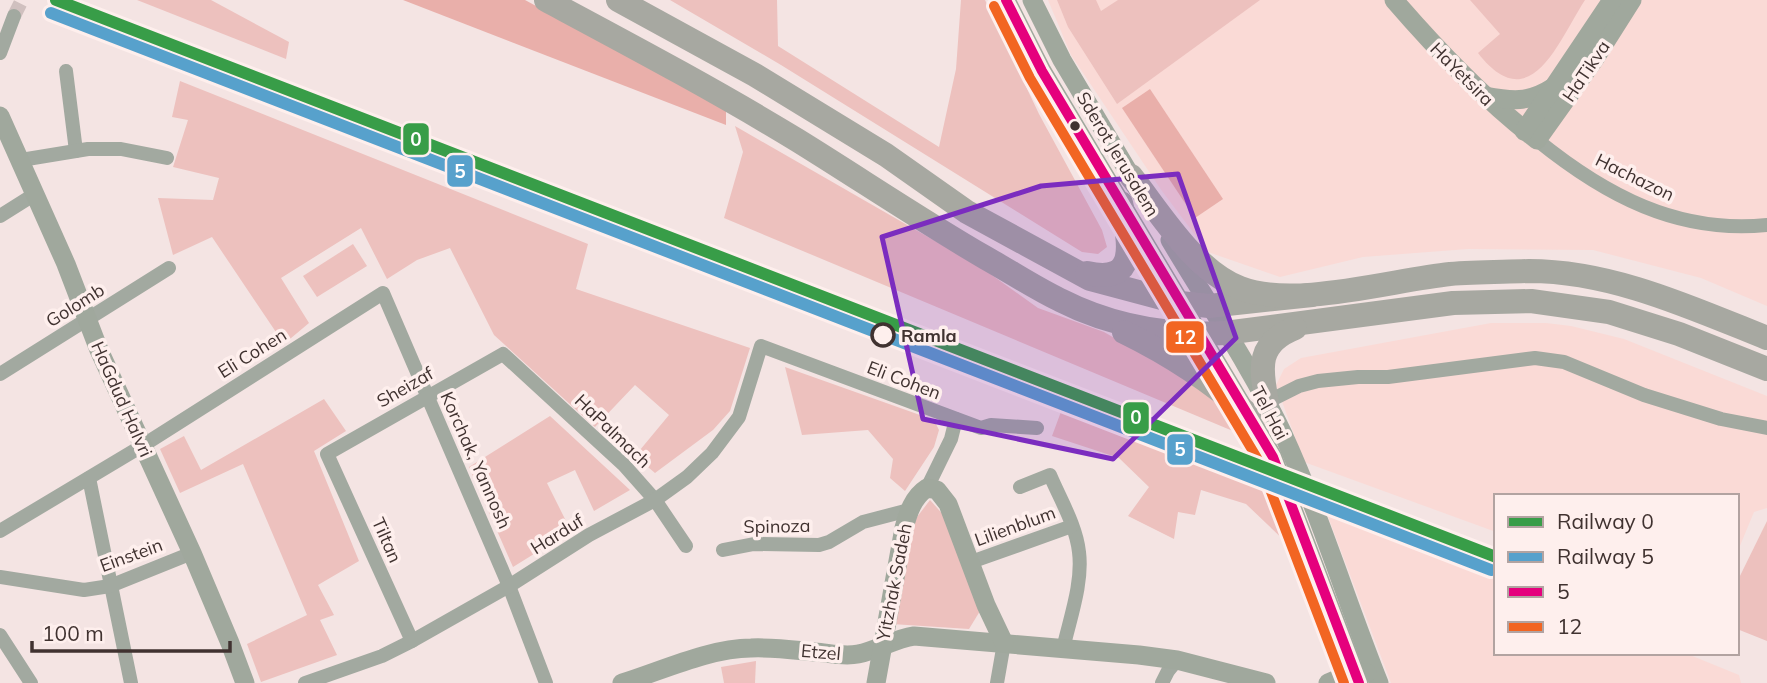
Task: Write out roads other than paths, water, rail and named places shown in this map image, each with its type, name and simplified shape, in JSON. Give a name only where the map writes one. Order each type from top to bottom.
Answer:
[{"type":"highway","points":[[546,0],[738,104],[868,183],[938,230],[1067,304],[1167,356],[1229,397],[1258,409],[1266,350],[1275,337],[1293,329],[1325,321]]},
{"type":"highway","points":[[618,0],[767,83],[886,155],[967,212],[1069,269],[1121,289],[1180,303],[1209,306],[1312,295],[1450,274],[1532,271],[1616,283],[1669,299],[1767,338]]},
{"type":"highway","points":[[1131,176],[1192,254],[1217,275],[1242,289],[1264,294],[1312,295]]},
{"type":"highway","points":[[1069,269],[1108,276],[1125,265],[1129,244],[1121,203]]},
{"type":"highway","points":[[1067,304],[1132,325],[1165,332],[1200,334],[1325,321],[1452,303],[1531,300],[1555,302],[1609,312],[1660,327],[1767,369]]},
{"type":"street","name":"Sderot Jerusalem","points":[[1006,0],[1042,71],[1200,334]]},
{"type":"street","name":"Sderot Jerusalem","points":[[1032,0],[1062,60],[1209,306]]},
{"type":"street","name":"HaYetsira","points":[[1394,0],[1427,39],[1485,96],[1531,135]]},
{"type":"street","name":"HaTikva","points":[[1531,135],[1556,86],[1612,0]]},
{"type":"street","name":"HaTikva","points":[[1531,135],[1594,60],[1632,0]]},
{"type":"street","points":[[0,53],[2,39],[14,16]]},
{"type":"street","points":[[66,71],[76,150]]},
{"type":"street","points":[[1485,96],[1513,101],[1528,100],[1556,86]]},
{"type":"street","name":"HaGdud HaIvri","points":[[0,116],[66,264],[142,446],[192,553],[244,683]]},
{"type":"street","name":"Hachazon","points":[[1531,135],[1564,162],[1600,185],[1661,215],[1730,227],[1767,225]]},
{"type":"street","points":[[21,160],[76,150],[121,149],[167,158]]},
{"type":"street","points":[[0,216],[35,194]]},
{"type":"street","name":"Golomb","points":[[0,374],[169,268]]},
{"type":"street","name":"Korchak, Yannosh","points":[[383,293],[509,586],[546,683]]},
{"type":"street","name":"Eli Cohen","points":[[0,531],[142,446],[383,293]]},
{"type":"street","name":"Tel Hai","points":[[1209,306],[1225,333],[1258,409]]},
{"type":"street","name":"Tel Hai","points":[[1200,334],[1292,456],[1335,561],[1367,679]]},
{"type":"street","name":"Eli Cohen","points":[[761,346],[981,428],[991,425],[1037,428]]},
{"type":"street","name":"Harduf","points":[[305,683],[382,656],[412,641],[509,586],[589,535],[655,500],[687,477],[712,453],[739,417],[761,346]]},
{"type":"street","name":"Sheizaf","points":[[327,454],[503,354]]},
{"type":"street","name":"HaPalmach","points":[[503,354],[624,465],[655,500],[686,546]]},
{"type":"street","points":[[1258,409],[1299,386],[1318,381],[1388,377],[1535,358],[1564,362],[1644,395],[1721,419],[1767,428]]},
{"type":"street","name":"Yitzhak Sadeh","points":[[876,683],[899,547],[909,510],[920,493],[933,483],[956,419]]},
{"type":"street","name":"Tiltan","points":[[327,454],[412,641]]},
{"type":"street","points":[[1020,487],[1050,475],[1072,526],[1079,550],[1080,573],[1063,649]]},
{"type":"street","points":[[89,478],[131,683]]},
{"type":"street","points":[[933,483],[948,503],[986,605],[1004,643],[997,683]]},
{"type":"street","name":"Spinoza","points":[[723,550],[754,544],[819,545],[863,522],[909,510]]},
{"type":"street","name":"Lilienblum","points":[[971,562],[1072,526]]},
{"type":"street","name":"Einstein","points":[[0,577],[84,590],[110,586],[192,553]]},
{"type":"street","points":[[968,639],[984,626],[986,605]]},
{"type":"street","points":[[0,635],[31,683]]},
{"type":"street","name":"Etzel","points":[[622,683],[715,654],[749,648],[846,655],[859,654],[896,639],[914,636],[1063,649],[1088,658],[1265,683]]},
{"type":"street","name":"Etzel","points":[[1169,671],[1225,683]]},
{"type":"street","points":[[1328,683],[1367,679]]},
{"type":"tunnel","points":[[14,16],[22,0]]},
{"type":"rail line","name":"0","points":[[56,0],[1494,556]]},
{"type":"rail line","name":"5","points":[[51,13],[1491,570]]},
{"type":"place","name":"Ramla","points":[[883,335]]}]
